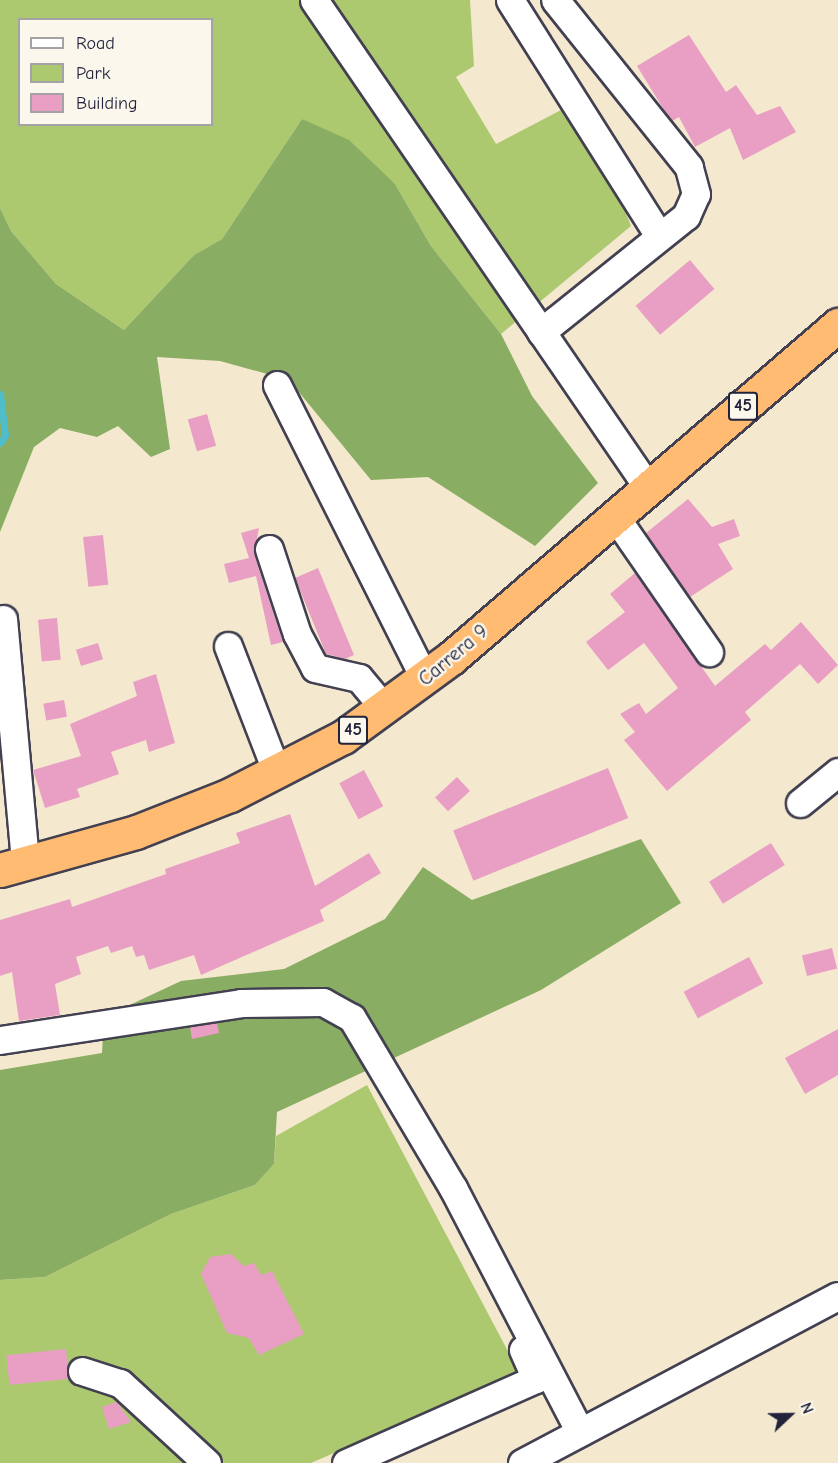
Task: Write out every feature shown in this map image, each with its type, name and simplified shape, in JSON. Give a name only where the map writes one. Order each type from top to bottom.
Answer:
[{"type":"highway","name":"Carrera 9","points":[[12,866],[136,832],[277,773],[385,708],[425,679],[647,486],[838,325]]},
{"type":"street","points":[[314,0],[647,486]]},
{"type":"street","points":[[510,0],[659,236]]},
{"type":"street","points":[[541,332],[686,216],[696,194],[689,168],[555,0]]},
{"type":"street","points":[[277,385],[425,679]]},
{"type":"street","points":[[614,515],[709,652]]},
{"type":"street","points":[[269,549],[297,634],[315,668],[359,678],[385,708]]},
{"type":"street","points":[[3,619],[12,866]]},
{"type":"street","points":[[228,646],[277,773]]},
{"type":"street","points":[[800,803],[838,772]]},
{"type":"street","points":[[0,1040],[241,1003],[323,1002],[352,1018],[453,1188],[580,1432]]},
{"type":"street","points":[[346,1463],[536,1379],[453,1188]]},
{"type":"street","points":[[522,1463],[838,1296]]},
{"type":"street","points":[[82,1371],[120,1383],[207,1463]]},
{"type":"green space","points":[[0,0],[470,0],[474,66],[456,77],[496,144],[563,109],[613,181],[631,226],[501,334],[431,246],[395,184],[302,119],[222,239],[194,255],[124,330],[56,284],[11,231],[0,208]]},
{"type":"green space","points":[[302,119],[349,140],[395,184],[431,246],[501,334],[532,396],[598,483],[535,546],[428,477],[371,480],[289,380],[220,361],[157,357],[170,449],[151,457],[118,426],[97,437],[60,428],[34,447],[0,532],[0,208],[11,231],[56,284],[124,330],[194,255],[222,239]]},
{"type":"green space","points":[[641,839],[681,903],[541,990],[277,1112],[274,1164],[255,1185],[171,1214],[45,1277],[0,1280],[0,1070],[102,1053],[104,1017],[181,981],[284,969],[385,919],[423,867],[472,900]]},
{"type":"green space","points":[[367,1085],[519,1372],[311,1463],[0,1463],[0,1280],[45,1277],[171,1214],[255,1185],[274,1164],[276,1136]]},
{"type":"building","points":[[689,35],[726,92],[736,85],[757,115],[780,106],[796,132],[743,160],[730,128],[695,147],[679,117],[672,121],[637,66]]},
{"type":"building","points":[[690,260],[714,289],[660,335],[636,306]]},
{"type":"building","points":[[207,414],[216,446],[197,451],[188,420]]},
{"type":"building","points":[[688,499],[712,527],[734,519],[740,536],[718,544],[733,569],[690,597],[646,533]]},
{"type":"building","points":[[259,528],[254,554],[283,642],[271,645],[256,576],[229,583],[224,564],[249,558],[241,533]]},
{"type":"building","points":[[103,535],[108,585],[88,587],[83,537]]},
{"type":"building","points":[[318,568],[354,655],[345,659],[326,654],[295,578]]},
{"type":"building","points":[[635,573],[715,686],[765,644],[771,650],[801,622],[838,665],[818,684],[800,664],[745,712],[751,720],[667,791],[624,740],[635,732],[620,714],[639,703],[646,714],[678,688],[644,643],[608,670],[586,642],[625,612],[610,594]]},
{"type":"building","points":[[57,618],[61,660],[42,661],[38,620]]},
{"type":"building","points":[[98,643],[103,659],[81,666],[76,650]]},
{"type":"building","points":[[156,674],[175,743],[149,752],[146,740],[111,752],[119,774],[77,789],[80,797],[45,808],[33,770],[81,756],[70,724],[137,696],[133,682]]},
{"type":"building","points":[[64,700],[67,717],[46,720],[43,704]]},
{"type":"building","points":[[608,768],[628,818],[473,881],[453,831]]},
{"type":"building","points":[[364,770],[383,806],[359,819],[339,783]]},
{"type":"building","points":[[457,777],[470,791],[448,811],[435,797]]},
{"type":"building","points":[[290,814],[315,886],[369,853],[381,873],[320,910],[324,921],[201,975],[194,955],[149,970],[144,955],[136,957],[132,946],[111,953],[108,946],[76,957],[81,974],[55,984],[60,1015],[19,1021],[12,972],[0,976],[0,920],[70,899],[72,907],[166,874],[165,869],[240,843],[236,833]]},
{"type":"building","points":[[771,843],[785,865],[723,904],[709,882]]},
{"type":"building","points":[[832,948],[837,968],[807,976],[802,955]]},
{"type":"building","points":[[749,957],[763,983],[698,1018],[684,992]]},
{"type":"building","points":[[217,1023],[219,1033],[192,1039],[190,1027]]},
{"type":"building","points":[[838,1029],[838,1075],[805,1094],[785,1058]]},
{"type":"building","points":[[231,1254],[244,1266],[254,1263],[261,1275],[272,1271],[304,1334],[259,1355],[249,1338],[227,1333],[201,1274],[210,1257]]},
{"type":"building","points":[[66,1349],[69,1379],[9,1385],[6,1355]]},
{"type":"building","points":[[117,1402],[131,1422],[109,1429],[102,1407]]},
{"type":"waterway","points":[[0,394],[5,435],[0,443]]}]
